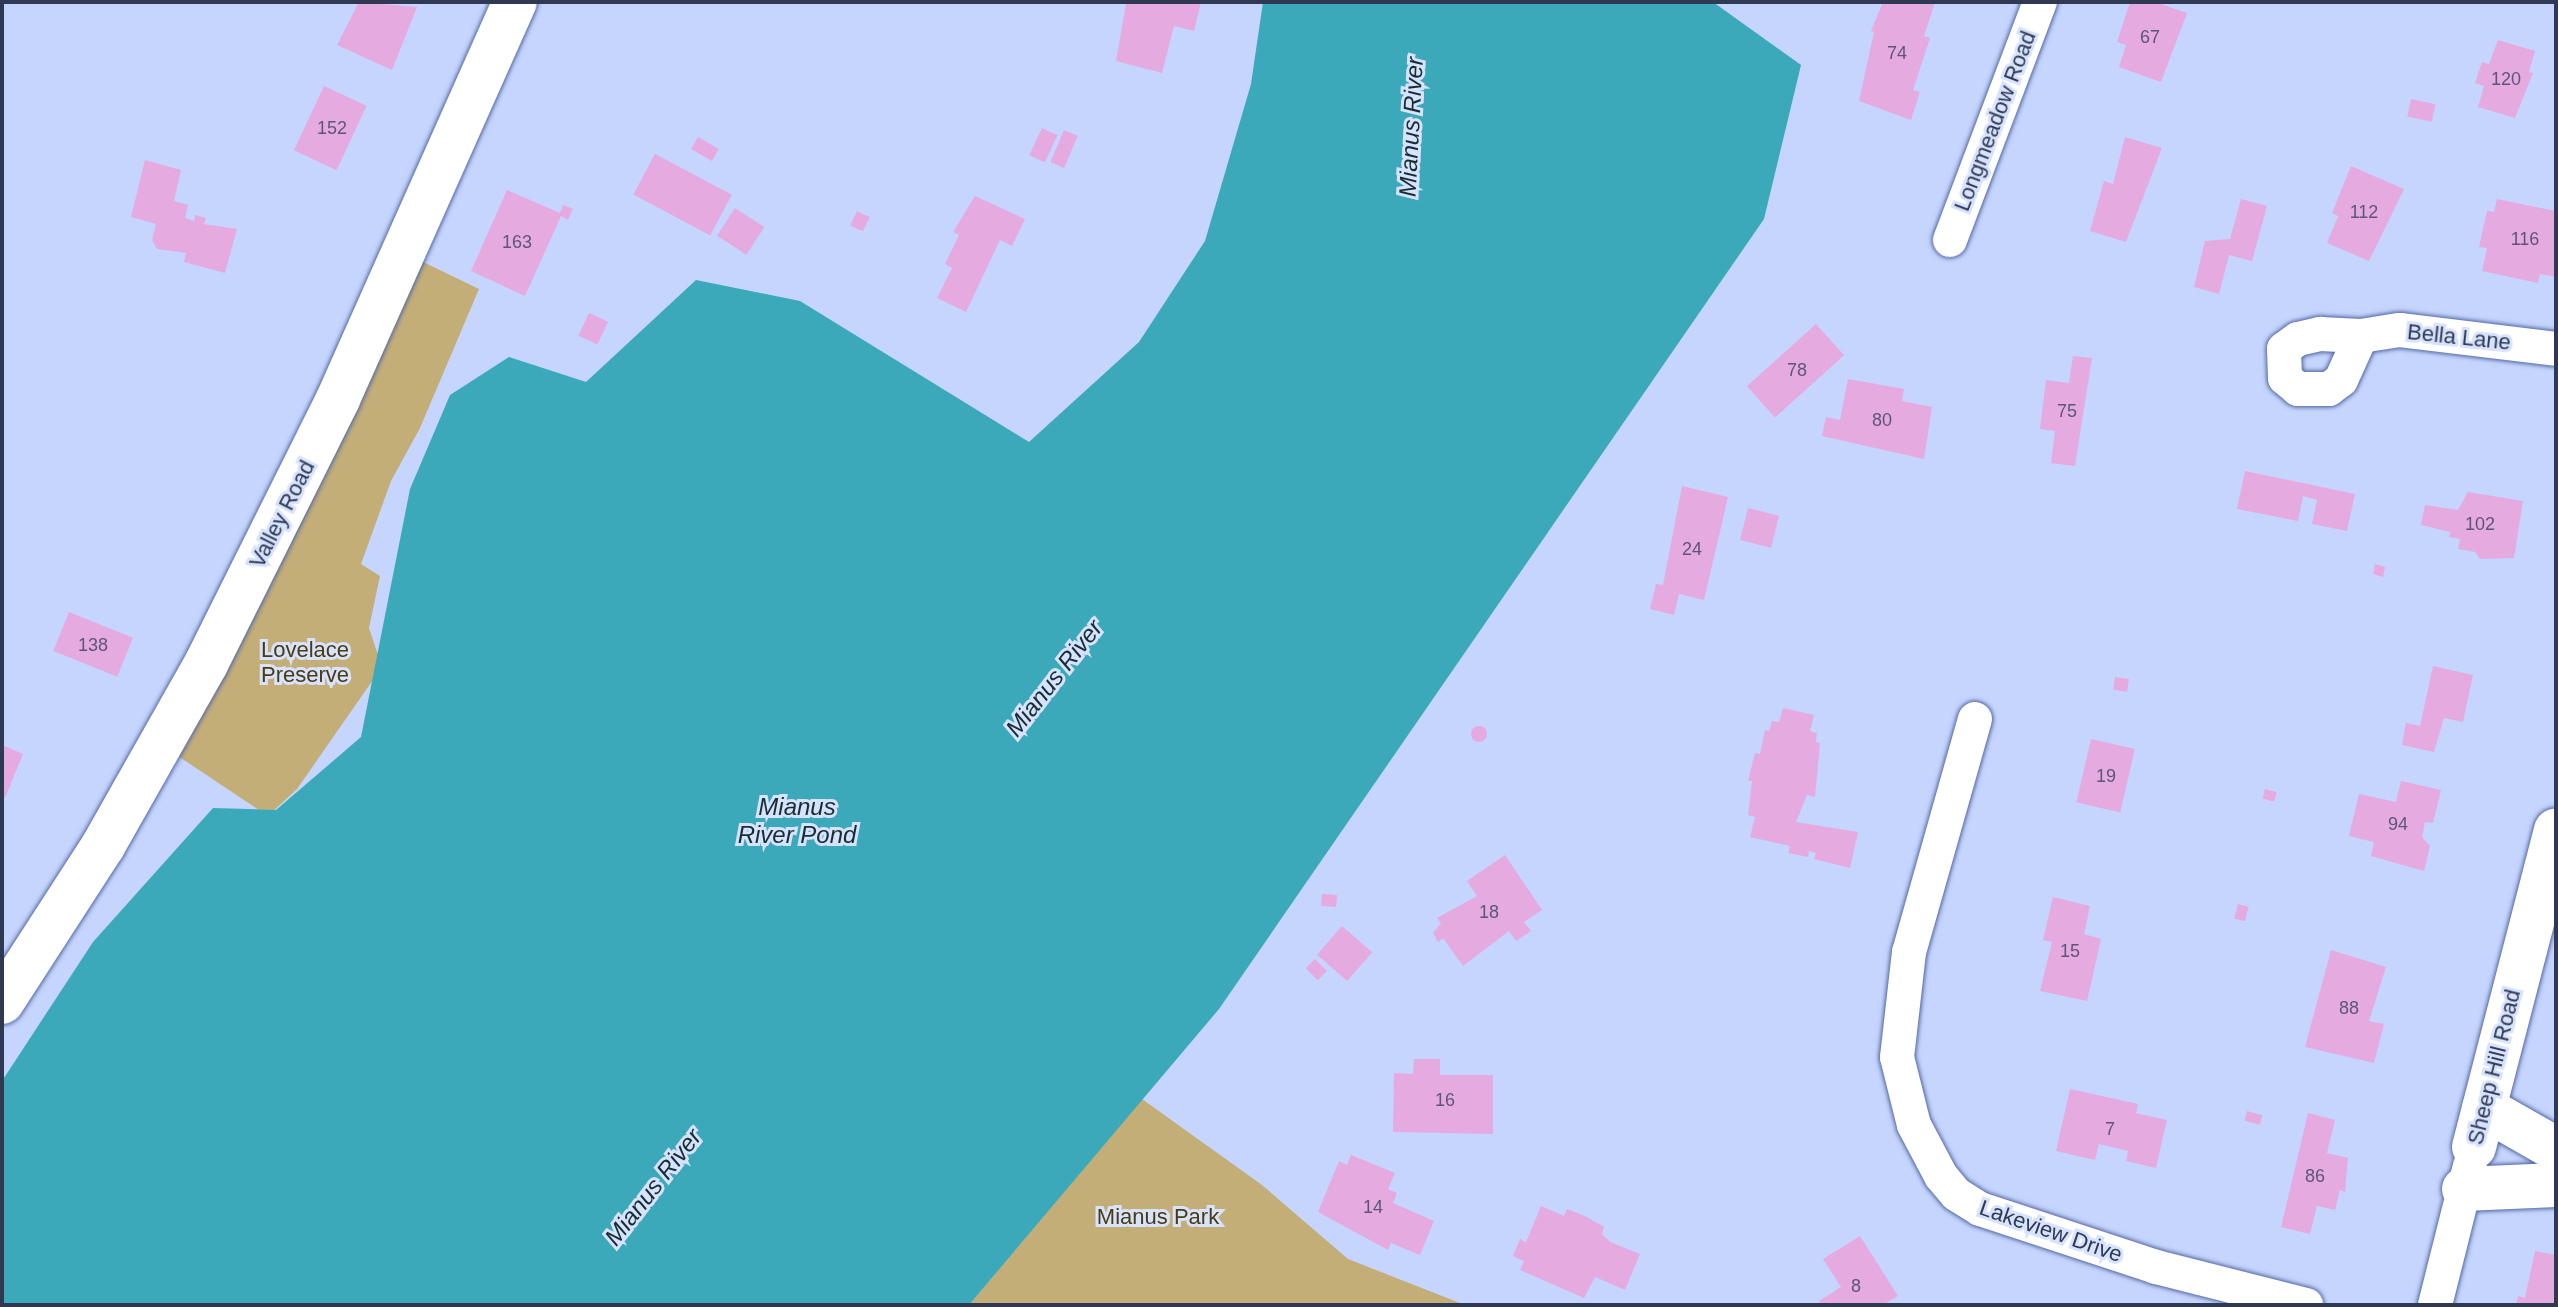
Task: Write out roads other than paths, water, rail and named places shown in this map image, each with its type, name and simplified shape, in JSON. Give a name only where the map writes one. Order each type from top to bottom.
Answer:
[{"type":"main road","name":"Valley Road","points":[[2,1002],[103,846],[206,664],[338,399],[515,2]]},
{"type":"main road","name":"Sheep Hill Road","points":[[2479,1128],[2556,830]]},
{"type":"main road","points":[[2479,1128],[2556,1149]]},
{"type":"main road","points":[[2464,1189],[2556,1185]]},
{"type":"street","name":"Longmeadow Road","points":[[1950,240],[2040,2]]},
{"type":"street","name":"Bella Lane","points":[[2361,336],[2415,331],[2556,349]]},
{"type":"street","name":"Lakeview Drive","points":[[1975,719],[1909,952],[1897,1057],[1914,1125],[1941,1176],[1956,1194],[1980,1209],[2156,1267],[2306,1305]]},
{"type":"street","name":"Sheep Hill Road","points":[[2435,1305],[2479,1128]]},
{"type":"water","name":"Mianus River Pond","points":[[1263,2],[1713,2],[1801,65],[1764,219],[1219,1009],[969,1305],[2,1305],[2,1081],[93,942],[213,808],[276,810],[361,737],[410,489],[450,395],[509,357],[586,382],[696,280],[800,301],[1029,442],[1139,342],[1205,241],[1251,84]]},
{"type":"water label","name":"Mianus River","points":[[1411,127]]},
{"type":"water label","name":"Mianus River","points":[[1054,678]]},
{"type":"water label","name":"Mianus River","points":[[653,1187]]},
{"type":"park label","name":"Lovelace Preserve","points":[[305,662]]},
{"type":"park label","name":"Mianus Park","points":[[1158,1217]]}]
